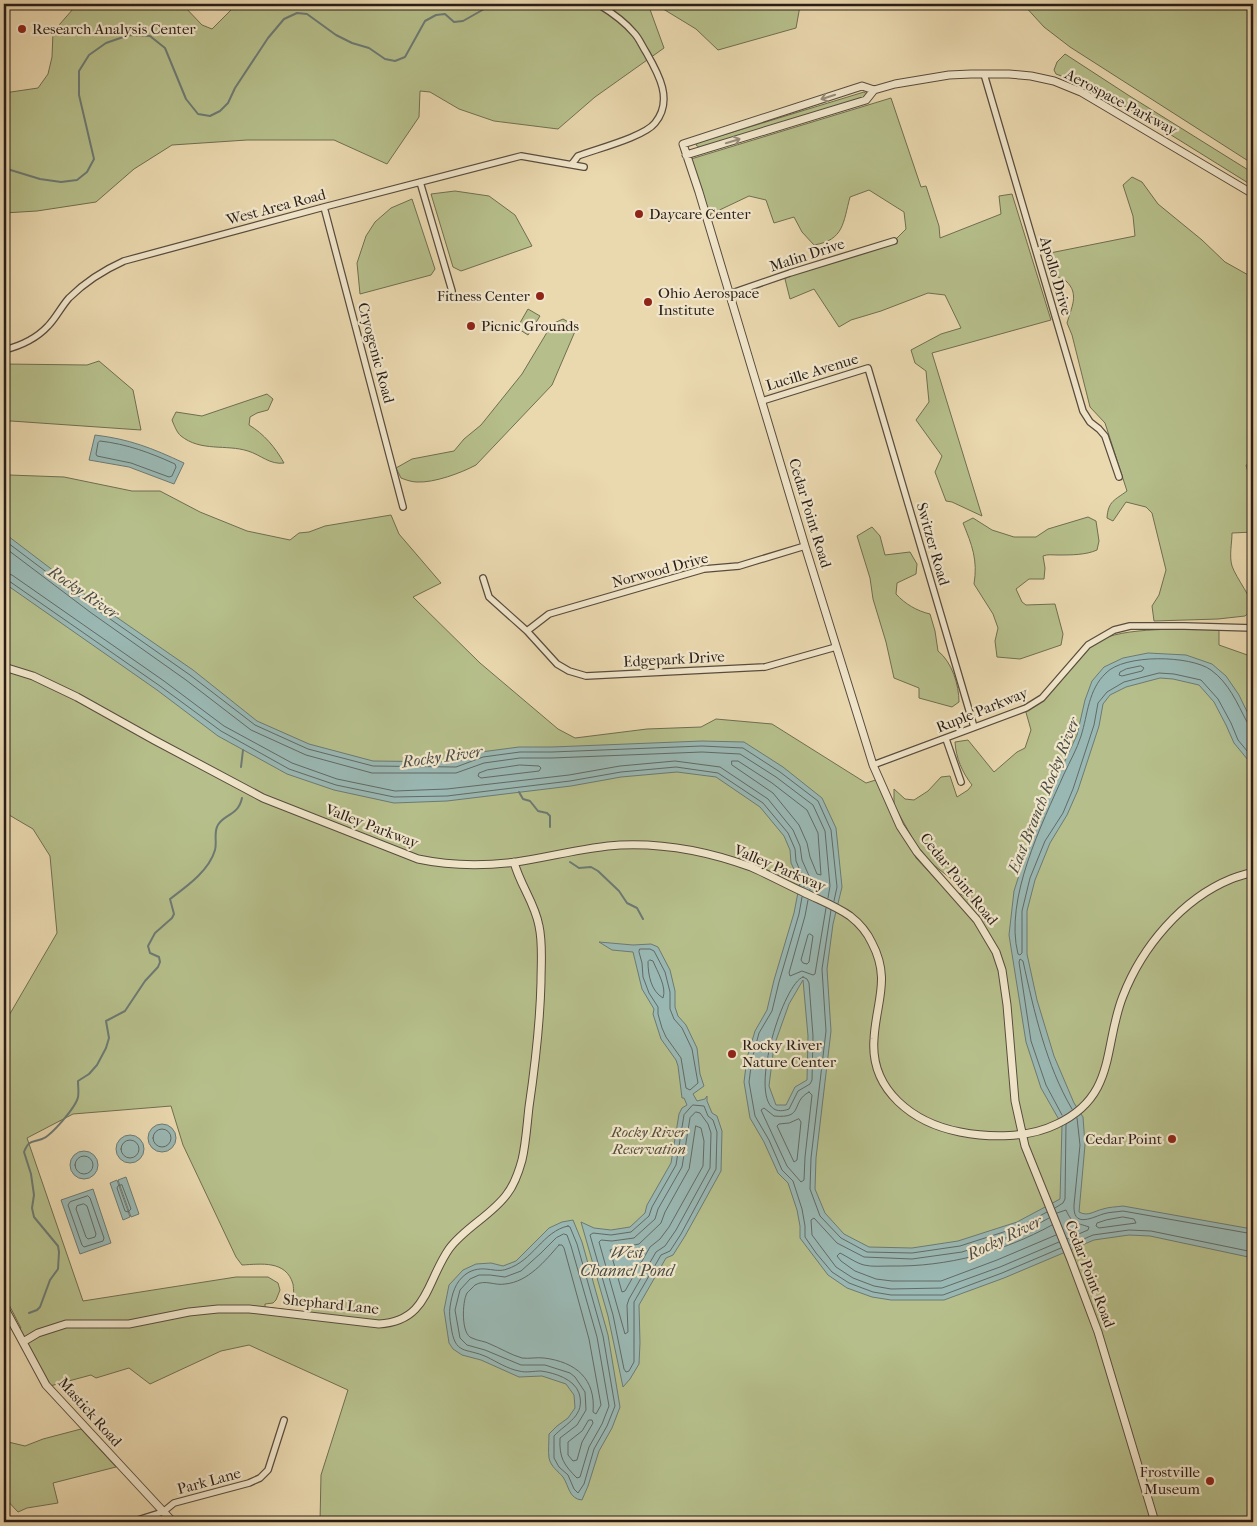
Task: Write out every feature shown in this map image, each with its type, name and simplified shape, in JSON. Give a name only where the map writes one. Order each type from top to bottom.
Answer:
[{"type":"street","points":[[572,164],[578,156],[642,133],[655,123],[664,105],[663,87],[657,71],[635,33],[598,4]]},
{"type":"street","name":"Apollo Drive","points":[[984,74],[1083,411],[1090,422],[1105,436],[1119,477]]},
{"type":"street","name":"Aerospace Parkway","points":[[682,144],[862,86],[874,90],[924,78],[950,75],[1031,76],[1054,81],[1081,92],[1253,194]]},
{"type":"street","name":"Aerospace Parkway","points":[[686,155],[866,100],[874,90]]},
{"type":"street","name":"Cedar Point Road","points":[[682,144],[701,200],[805,546],[874,765],[900,826],[917,852],[977,920],[996,952],[1003,979],[1015,1101],[1028,1155],[1098,1332],[1154,1522]]},
{"type":"street","name":"West Area Road","points":[[4,350],[18,347],[31,340],[47,328],[70,298],[107,269],[124,262],[324,207],[521,156],[584,167]]},
{"type":"street","points":[[420,182],[452,291]]},
{"type":"street","name":"Cryogenic Road","points":[[324,207],[403,506]]},
{"type":"street","name":"Malin Drive","points":[[729,294],[894,241]]},
{"type":"street","name":"Lucille Avenue","points":[[762,401],[868,368]]},
{"type":"street","name":"Switzer Road","points":[[868,368],[974,727]]},
{"type":"street","name":"Norwood Drive","points":[[527,631],[549,614],[704,569],[739,566],[805,546]]},
{"type":"street","name":"Edgepark Drive","points":[[483,578],[489,597],[527,631],[557,664],[569,671],[586,676],[765,667],[836,647]]},
{"type":"street","name":"Ruple Parkway","points":[[874,765],[1026,708],[1042,698],[1088,645],[1114,630],[1130,626],[1253,628]]},
{"type":"street","name":"Valley Parkway","points":[[4,667],[33,676],[78,697],[162,745],[263,798],[418,859],[469,866],[514,862],[619,845],[684,849],[750,867],[840,910],[856,921],[864,930],[879,957],[882,976],[874,1040],[875,1058],[887,1088],[902,1106],[915,1116],[948,1130],[986,1135],[1022,1133],[1046,1129],[1059,1124],[1081,1109],[1096,1091],[1107,1064],[1122,997],[1152,942],[1196,900],[1231,879],[1253,872]]},
{"type":"street","points":[[946,739],[961,782]]},
{"type":"street","name":"Shephard Lane","points":[[23,1342],[38,1333],[66,1324],[129,1324],[189,1312],[218,1309],[249,1309],[379,1324],[402,1320],[415,1311],[424,1298],[449,1248],[507,1195],[522,1160],[540,1011],[542,943],[534,908],[519,878],[514,862]]},
{"type":"street","name":"Mastick Road","points":[[4,1307],[46,1385],[173,1522]]},
{"type":"street","name":"Park Lane","points":[[131,1522],[163,1512],[174,1503],[249,1483],[260,1478],[268,1470],[284,1420]]},
{"type":"green space","points":[[74,4],[182,4],[202,25],[212,29],[237,4],[648,4],[664,48],[595,97],[558,129],[494,121],[459,109],[430,92],[420,91],[419,117],[387,164],[334,140],[247,140],[172,145],[134,169],[96,202],[37,211],[4,213],[4,93],[38,88],[48,74],[52,57],[53,32],[73,9],[68,6]]},
{"type":"green space","points":[[655,4],[799,4],[800,6],[796,28],[718,50],[696,29]]},
{"type":"green space","points":[[1023,4],[1253,4],[1253,164],[1070,47],[1044,27]]},
{"type":"green space","points":[[1065,54],[1253,173],[1253,186],[1091,87],[1056,74],[1054,70],[1057,62]]},
{"type":"green space","points":[[864,92],[867,94],[866,97],[700,148],[696,145],[697,143]]},
{"type":"green space","points":[[891,98],[921,187],[926,186],[939,226],[940,238],[1001,214],[999,196],[1012,194],[1051,320],[932,353],[982,516],[946,501],[935,472],[942,456],[916,420],[929,402],[926,371],[915,363],[911,350],[941,334],[961,328],[945,295],[928,293],[851,320],[839,327],[814,289],[790,299],[784,275],[894,241],[906,229],[904,212],[869,190],[850,197],[841,229],[837,234],[824,243],[814,245],[802,232],[794,217],[774,223],[766,200],[749,196],[709,215],[691,159]]},
{"type":"green space","points":[[1132,177],[1142,182],[1158,204],[1202,240],[1225,262],[1253,276],[1253,463],[1246,465],[1253,491],[1253,532],[1232,533],[1231,554],[1234,571],[1253,609],[1245,616],[1218,619],[1154,621],[1152,606],[1159,595],[1166,570],[1152,513],[1146,507],[1126,502],[1113,521],[1107,518],[1111,504],[1127,491],[1105,423],[1090,407],[1072,335],[1067,323],[1072,307],[1073,291],[1066,281],[1052,274],[1045,254],[1135,236],[1133,216],[1123,185]]},
{"type":"green space","points":[[455,191],[489,196],[515,215],[532,246],[461,271],[453,267],[431,194]]},
{"type":"green space","points":[[412,199],[435,269],[431,275],[360,294],[357,263],[366,236],[375,222],[391,208]]},
{"type":"green space","points":[[528,309],[540,316],[528,335],[517,328]]},
{"type":"green space","points":[[563,319],[572,324],[576,329],[552,385],[476,465],[431,481],[415,482],[401,478],[396,468],[412,459],[454,451],[464,439],[481,425],[522,374],[552,324]]},
{"type":"green space","points":[[99,361],[133,390],[141,430],[11,421],[4,423],[4,364],[87,365]]},
{"type":"green space","points":[[267,394],[273,399],[268,410],[250,417],[249,425],[269,441],[284,463],[274,463],[240,449],[205,446],[189,441],[180,435],[172,420],[176,412],[202,416]]},
{"type":"green space","name":"Rocky River Reservation","points":[[4,476],[64,477],[132,491],[160,491],[200,512],[247,531],[290,540],[299,533],[309,532],[325,526],[391,515],[399,534],[441,583],[413,597],[480,663],[558,729],[575,738],[647,729],[701,727],[716,719],[772,724],[866,783],[879,779],[916,858],[942,886],[974,900],[969,893],[930,862],[915,843],[894,805],[894,789],[905,799],[914,800],[928,791],[941,777],[950,776],[957,797],[968,790],[972,785],[960,765],[955,742],[968,740],[994,772],[1017,752],[1025,748],[1031,730],[1025,709],[1034,704],[1073,663],[1097,642],[1122,633],[1138,631],[1219,628],[1219,645],[1253,657],[1253,1522],[320,1522],[321,1475],[348,1390],[249,1345],[221,1351],[150,1384],[129,1368],[96,1378],[91,1375],[50,1386],[18,1330],[21,1328],[4,1295],[4,1024],[57,933],[50,856],[33,829],[4,812]],"holes":[[[171,1106],[183,1145],[236,1257],[242,1265],[265,1264],[279,1267],[285,1271],[290,1276],[293,1284],[296,1303],[306,1309],[305,1312],[265,1307],[265,1304],[273,1303],[276,1300],[280,1290],[278,1283],[268,1277],[236,1277],[83,1301],[27,1138],[73,1114]]]},
{"type":"green space","points":[[1088,517],[1096,521],[1099,541],[1097,550],[1088,553],[1043,556],[1044,579],[1029,579],[1016,589],[1022,602],[1026,605],[1055,604],[1063,634],[1061,645],[1020,659],[997,657],[995,641],[998,628],[993,614],[974,584],[975,567],[973,553],[963,523],[973,518],[992,530],[1014,537],[1036,537],[1048,529]]},
{"type":"green space","points":[[872,527],[880,536],[885,555],[910,552],[917,564],[916,574],[897,583],[896,594],[912,607],[930,614],[938,651],[951,667],[958,688],[959,702],[952,707],[919,698],[919,688],[894,678],[886,642],[873,599],[870,578],[857,536]]},
{"type":"green space","points":[[81,1429],[116,1467],[53,1483],[58,1503],[27,1508],[18,1512],[4,1497],[4,1441],[25,1446]]},
{"type":"water","points":[[95,435],[140,445],[184,463],[174,484],[129,467],[89,460]]},
{"type":"water","name":"Rocky River","points":[[4,533],[96,603],[193,670],[257,721],[309,744],[373,761],[456,762],[481,752],[519,747],[702,741],[744,742],[783,767],[822,798],[836,828],[842,887],[833,924],[827,969],[831,1031],[816,1158],[815,1189],[825,1213],[844,1234],[869,1247],[912,1248],[958,1241],[1017,1222],[1060,1199],[1062,1125],[1041,1088],[1026,1042],[1009,935],[1014,891],[1043,808],[1077,735],[1085,700],[1092,681],[1104,667],[1123,658],[1148,653],[1186,655],[1212,664],[1226,676],[1239,695],[1253,724],[1253,766],[1234,743],[1214,702],[1199,685],[1160,678],[1126,687],[1110,695],[1103,704],[1099,726],[1078,790],[1067,815],[1050,843],[1035,880],[1027,911],[1027,954],[1037,1000],[1054,1056],[1074,1103],[1083,1117],[1085,1145],[1079,1212],[1088,1214],[1105,1208],[1123,1206],[1252,1229],[1253,1258],[1150,1236],[1129,1235],[1094,1240],[1004,1278],[944,1300],[891,1300],[872,1297],[847,1288],[828,1275],[800,1238],[797,1210],[788,1183],[778,1173],[764,1142],[750,1118],[744,1082],[747,1058],[755,1031],[767,1010],[794,913],[800,882],[791,863],[790,850],[784,836],[760,807],[716,777],[677,772],[621,777],[571,786],[447,801],[394,803],[334,790],[287,774],[218,736],[157,690],[4,583]],"holes":[[[803,980],[808,1036],[807,1080],[795,1087],[786,1105],[776,1105],[769,1086],[774,1046],[789,1004]]]},
{"type":"water","name":"West Channel Pond","points":[[599,942],[633,945],[651,944],[658,947],[670,970],[678,1016],[686,1025],[697,1048],[700,1074],[704,1086],[693,1094],[697,1101],[705,1099],[707,1096],[712,1113],[717,1116],[722,1131],[721,1171],[685,1236],[673,1255],[666,1258],[639,1305],[639,1364],[623,1387],[608,1316],[581,1222],[594,1228],[611,1230],[630,1227],[645,1213],[647,1205],[671,1163],[679,1114],[682,1108],[687,1105],[684,1098],[682,1098],[676,1060],[661,1039],[653,1014],[654,1009],[642,989],[633,952],[612,950]]},
{"type":"water","points":[[162,1124],[172,1128],[176,1138],[172,1148],[162,1152],[152,1148],[148,1138],[152,1128]]},
{"type":"water","points":[[130,1135],[140,1139],[144,1149],[140,1159],[130,1163],[120,1159],[116,1149],[120,1139]]},
{"type":"water","points":[[84,1151],[94,1155],[98,1165],[94,1175],[84,1179],[74,1175],[70,1165],[74,1155]]},
{"type":"water","points":[[126,1177],[139,1214],[131,1217],[118,1180]]},
{"type":"water","points":[[117,1180],[130,1217],[123,1220],[110,1183]]},
{"type":"water","points":[[93,1189],[111,1243],[80,1254],[61,1200]]},
{"type":"water","points":[[573,1220],[582,1242],[608,1335],[620,1407],[612,1428],[599,1451],[582,1500],[572,1495],[563,1477],[551,1464],[549,1458],[549,1434],[568,1418],[575,1408],[574,1395],[566,1384],[542,1376],[519,1377],[481,1360],[462,1355],[453,1349],[449,1343],[444,1310],[449,1285],[463,1270],[476,1264],[491,1263],[503,1266],[516,1261],[549,1228],[562,1222]]},
{"type":"waterway","points":[[4,168],[40,179],[61,182],[77,180],[87,172],[94,159],[79,95],[79,71],[89,55],[106,43],[129,35],[150,36],[165,48],[186,99],[198,114],[210,116],[220,111],[228,103],[235,88],[268,38],[284,19],[297,13],[307,14],[336,35],[352,43],[369,48],[385,59],[395,61],[405,57],[425,21],[436,15],[445,14],[454,22],[463,21],[493,4]]},
{"type":"waterway","points":[[241,767],[243,750]]},
{"type":"waterway","points":[[519,792],[523,799],[530,801],[538,811],[547,813],[550,816],[550,827]]},
{"type":"waterway","points":[[29,1313],[40,1307],[50,1280],[58,1269],[59,1252],[58,1246],[34,1217],[32,1208],[34,1195],[31,1174],[24,1152],[29,1143],[42,1139],[51,1133],[73,1107],[78,1097],[78,1081],[89,1074],[97,1065],[106,1048],[109,1038],[106,1021],[125,1011],[145,981],[158,967],[159,957],[150,953],[148,946],[155,933],[174,914],[170,899],[196,878],[208,865],[215,850],[216,833],[219,823],[237,809],[242,798]]},
{"type":"waterway","points":[[570,862],[579,868],[591,867],[598,871],[619,891],[627,903],[637,908],[643,919]]},
{"type":"place","name":"Research Analysis Center","points":[[22,29]]},
{"type":"place","name":"Daycare Center","points":[[639,214]]},
{"type":"place","name":"Fitness Center","points":[[540,296]]},
{"type":"place","name":"Ohio Aerospace Institute","points":[[648,302]]},
{"type":"place","name":"Picnic Grounds","points":[[471,326]]},
{"type":"place","name":"Rocky River Nature Center","points":[[732,1054]]},
{"type":"place","name":"Cedar Point","points":[[1172,1139]]},
{"type":"place","name":"Frostville Museum","points":[[1210,1481]]},
{"type":"water label","name":"East Branch Rocky River","points":[[1043,795]]}]
